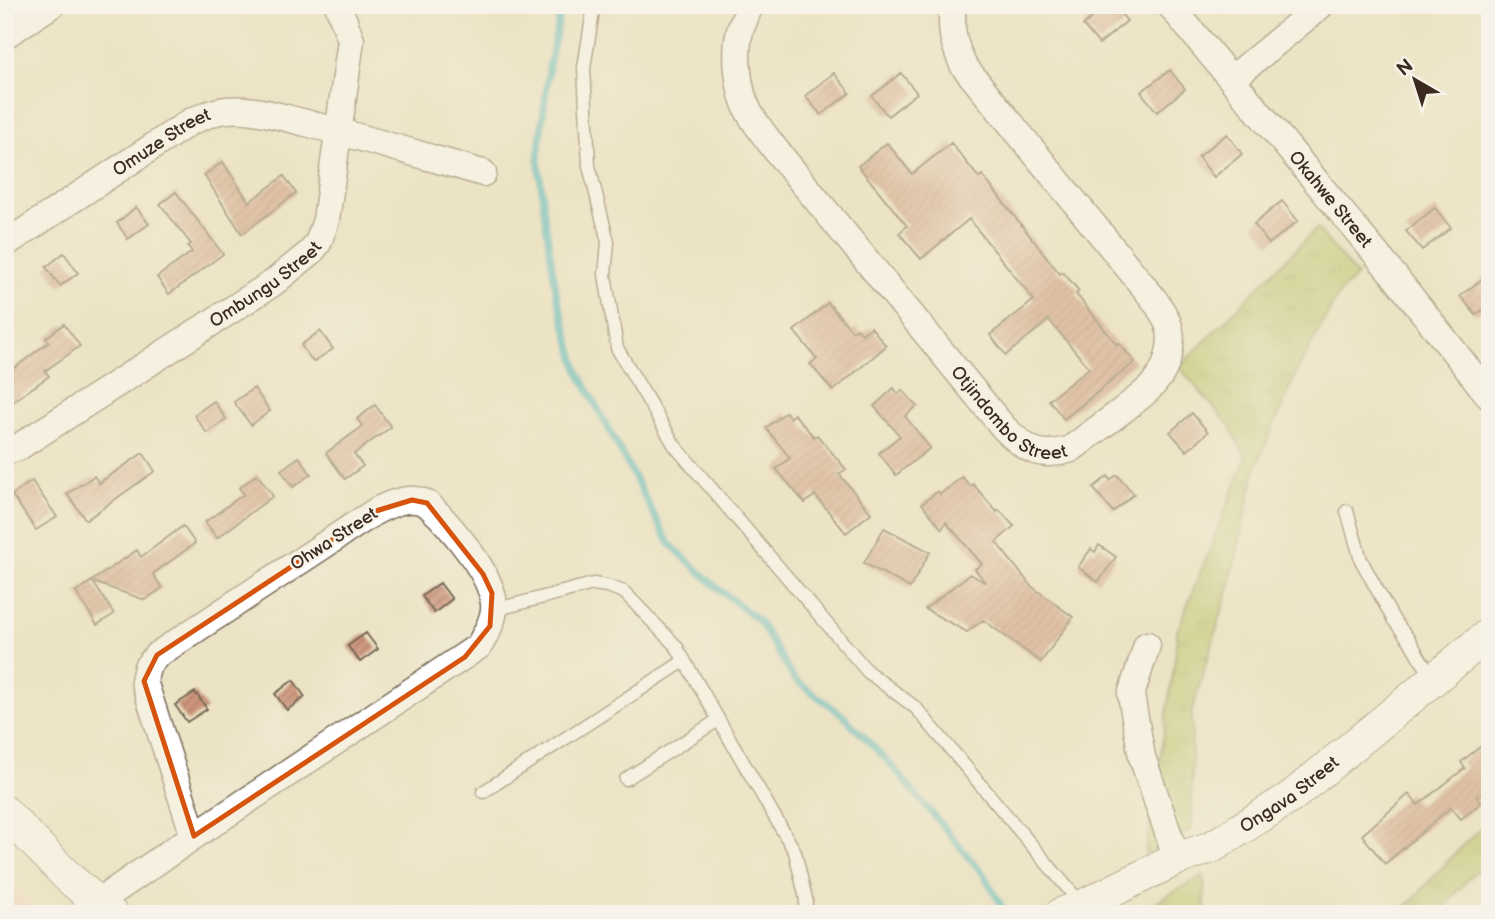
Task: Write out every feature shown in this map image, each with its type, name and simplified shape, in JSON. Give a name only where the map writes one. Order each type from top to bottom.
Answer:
[{"type":"street","points":[[5,35],[51,5]]},
{"type":"street","name":"Ombungu Street","points":[[5,451],[17,448],[273,283],[318,243],[326,220],[351,40],[338,5]]},
{"type":"street","name":"Otjindombo Street","points":[[750,5],[738,44],[739,83],[742,98],[750,113],[783,160],[1004,428],[1023,446],[1046,454],[1059,453],[1071,449],[1152,386],[1160,376],[1167,358],[1171,341],[1170,330],[1153,298],[963,65],[953,41],[953,5]]},
{"type":"street","name":"Okahwe Street","points":[[1170,5],[1392,273],[1490,397]]},
{"type":"street","points":[[1232,79],[1321,5]]},
{"type":"street","name":"Omuze Street","points":[[5,244],[190,122],[228,109],[281,117],[338,131],[483,173]]},
{"type":"street","name":"Ohwa Street","points":[[194,836],[144,681],[148,667],[157,655],[376,511],[394,502],[412,500],[427,503],[452,529],[483,574],[492,593],[494,610]]},
{"type":"street","points":[[5,812],[68,877],[104,908],[194,836],[479,646],[490,626],[494,610]]},
{"type":"street","name":"Ongava Street","points":[[1072,910],[1177,859],[1212,847],[1291,797],[1490,633]]},
{"type":"street","points":[[1147,645],[1132,695],[1142,757],[1177,859]]},
{"type":"lane","points":[[594,5],[584,68],[589,166],[608,242],[605,275],[617,348],[675,446],[869,671],[916,708],[1072,910]]},
{"type":"lane","points":[[1347,511],[1361,560],[1393,619],[1435,679]]},
{"type":"lane","points":[[494,610],[593,584],[624,592],[676,646],[795,852],[806,899],[805,914]]},
{"type":"lane","points":[[483,792],[684,661]]},
{"type":"lane","points":[[626,779],[718,720]]},
{"type":"highlighted area","points":[[412,500],[427,503],[483,574],[492,593],[490,626],[465,657],[194,836],[144,681],[157,655],[376,511]]},
{"type":"shaded area","points":[[5,885],[45,914],[5,914]]},
{"type":"green space","points":[[1317,228],[1357,276],[1339,294],[1298,369],[1256,467],[1229,588],[1192,711],[1192,829],[1145,856],[1177,631],[1246,458],[1229,425],[1179,367]]},
{"type":"green space","points":[[1490,819],[1490,857],[1439,914],[1399,914],[1465,843]]},
{"type":"green space","points":[[1204,875],[1205,914],[1134,914]]},
{"type":"building","points":[[1107,5],[1114,5],[1127,21],[1099,44],[1083,25]]},
{"type":"building","points":[[1170,70],[1185,89],[1157,112],[1141,92]]},
{"type":"building","points":[[834,73],[850,93],[821,115],[805,96]]},
{"type":"building","points":[[901,73],[917,93],[888,116],[872,96]]},
{"type":"building","points":[[1227,134],[1242,154],[1214,177],[1198,157]]},
{"type":"building","points":[[887,143],[912,174],[951,143],[979,178],[982,175],[1060,274],[1063,272],[1079,291],[1076,294],[1117,345],[1119,343],[1135,362],[1064,419],[1049,400],[1089,368],[1049,320],[1006,355],[990,335],[1034,300],[969,219],[921,259],[899,233],[907,226],[858,166]]},
{"type":"building","points":[[223,162],[249,202],[284,176],[296,193],[242,234],[204,175]]},
{"type":"building","points":[[176,192],[223,254],[169,294],[157,277],[192,252],[188,246],[191,244],[160,204]]},
{"type":"building","points":[[1282,201],[1298,221],[1269,244],[1254,224]]},
{"type":"building","points":[[136,207],[149,224],[128,239],[117,223]]},
{"type":"building","points":[[1435,208],[1451,228],[1422,250],[1406,231]]},
{"type":"building","points":[[64,253],[78,273],[60,286],[46,267]]},
{"type":"building","points":[[1490,273],[1490,304],[1476,315],[1460,296]]},
{"type":"building","points":[[828,303],[852,331],[857,328],[862,334],[871,327],[886,346],[833,391],[810,364],[817,359],[794,331]]},
{"type":"building","points":[[64,324],[80,346],[45,371],[49,376],[5,407],[5,375],[49,342],[46,338]]},
{"type":"building","points":[[320,331],[333,349],[313,362],[301,345]]},
{"type":"building","points":[[254,388],[270,411],[251,425],[234,402]]},
{"type":"building","points":[[894,388],[898,394],[902,390],[917,406],[905,416],[930,448],[896,475],[879,453],[900,436],[874,406]]},
{"type":"building","points":[[214,401],[226,419],[207,433],[194,415]]},
{"type":"building","points":[[375,405],[391,427],[354,454],[363,466],[345,479],[326,453],[363,426],[357,419]]},
{"type":"building","points":[[786,412],[790,418],[794,414],[814,437],[817,435],[846,469],[839,474],[871,513],[846,533],[815,495],[805,503],[776,469],[790,458],[766,428]]},
{"type":"building","points":[[1192,413],[1208,432],[1187,451],[1170,432]]},
{"type":"building","points":[[143,453],[155,471],[86,520],[67,494],[94,476],[99,483]]},
{"type":"building","points":[[299,457],[311,474],[293,487],[281,470]]},
{"type":"building","points":[[257,474],[273,496],[217,538],[205,522],[244,494],[239,488]]},
{"type":"building","points":[[1117,475],[1134,494],[1113,512],[1093,488],[1108,476],[1110,480]]},
{"type":"building","points":[[962,477],[970,486],[973,484],[997,512],[999,510],[1014,526],[996,542],[1031,586],[1073,617],[1041,662],[983,620],[967,632],[925,609],[970,574],[986,583],[975,569],[982,564],[946,522],[942,529],[922,504]]},
{"type":"building","points":[[32,481],[57,517],[36,530],[12,495]]},
{"type":"building","points":[[183,526],[195,543],[153,574],[162,588],[145,600],[93,582],[114,614],[97,625],[76,592],[137,550],[141,557]]},
{"type":"building","points":[[884,528],[930,552],[910,588],[864,563]]},
{"type":"building","points":[[1099,545],[1116,557],[1098,582],[1078,567],[1091,549],[1095,552]]},
{"type":"building","points":[[440,583],[452,599],[434,613],[422,596]]},
{"type":"building","points":[[366,633],[378,649],[360,662],[348,646]]},
{"type":"building","points":[[293,680],[305,697],[287,710],[275,694]]},
{"type":"building","points":[[195,692],[207,709],[187,722],[175,705]]},
{"type":"building","points":[[1490,739],[1490,787],[1477,797],[1481,803],[1461,819],[1451,807],[1385,864],[1362,835],[1409,794],[1418,805],[1465,768],[1461,762]]},
{"type":"waterway","points":[[560,5],[549,66],[538,158],[557,296],[579,373],[669,543],[715,586],[759,621],[794,679],[844,716],[892,766],[984,875],[1005,912]]}]
